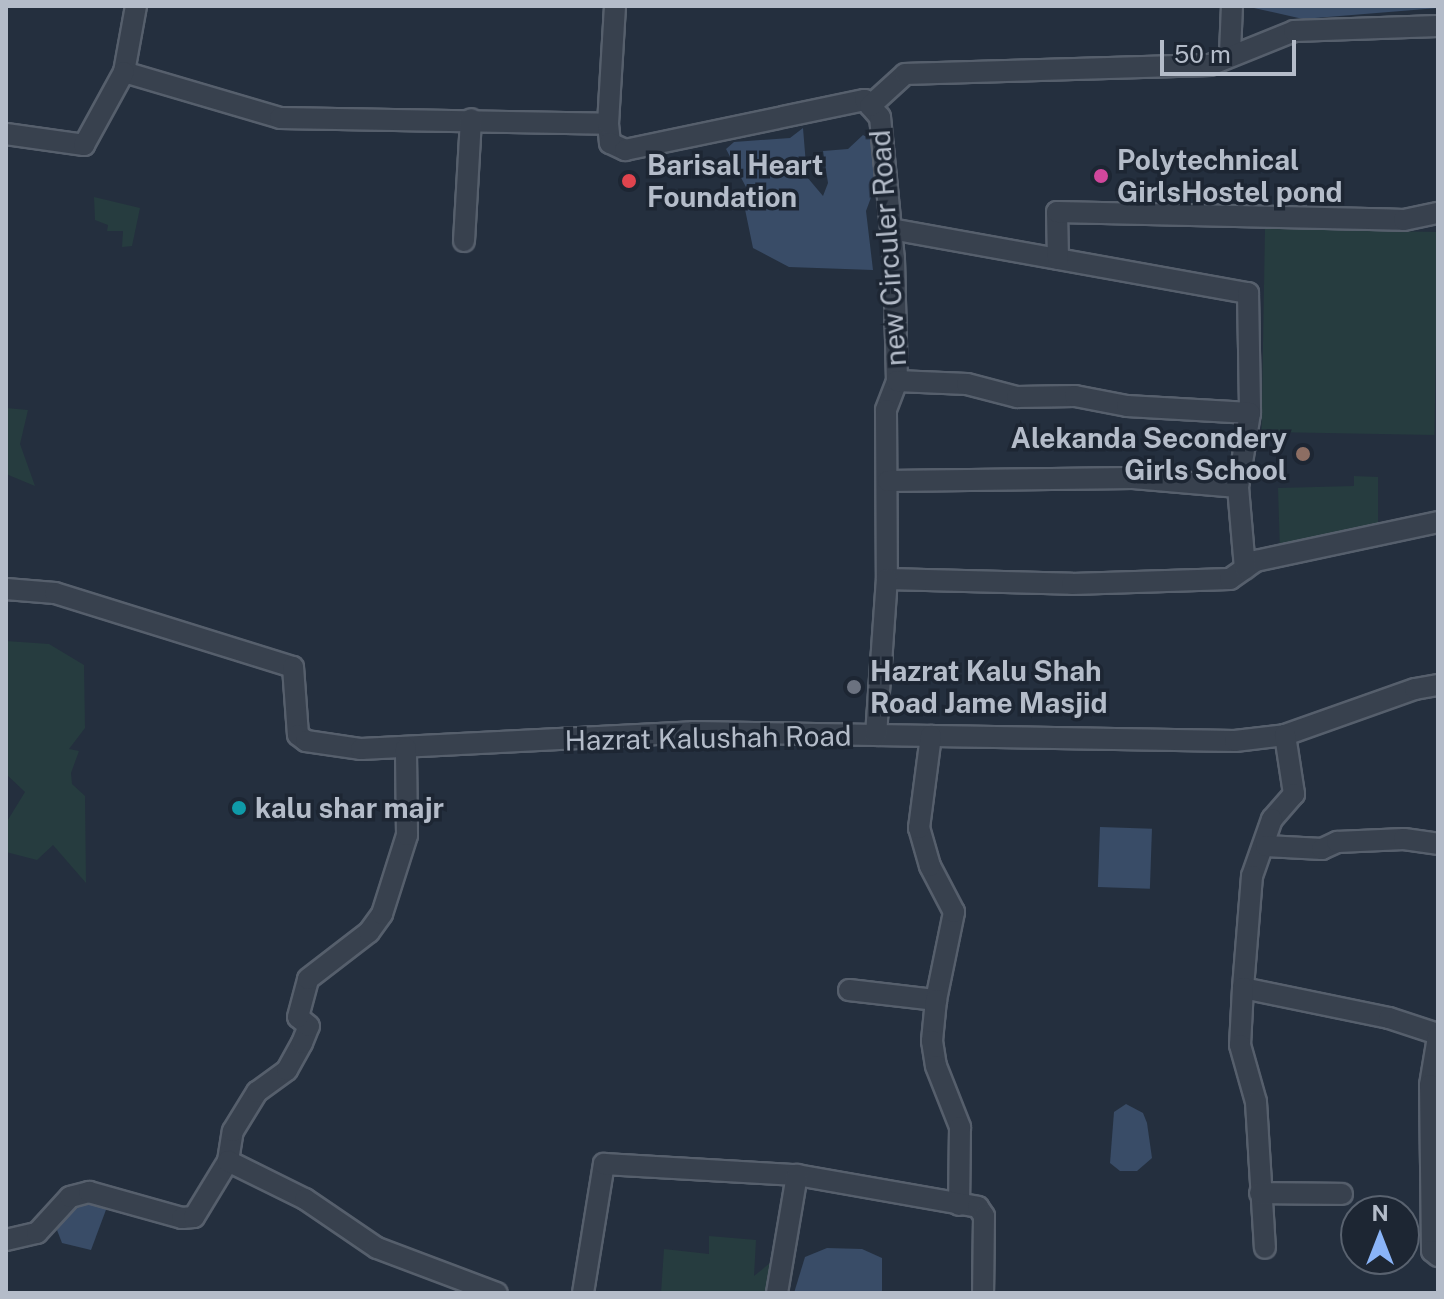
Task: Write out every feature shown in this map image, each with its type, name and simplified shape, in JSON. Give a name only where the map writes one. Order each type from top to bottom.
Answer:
[{"type":"street","points":[[6,134],[84,145],[124,72],[136,6]]},
{"type":"street","points":[[124,72],[280,118],[471,119],[608,124],[615,6]]},
{"type":"street","points":[[1230,53],[1232,6]]},
{"type":"street","points":[[870,106],[905,74],[1210,65],[1230,53],[1294,31],[1438,26]]},
{"type":"street","name":"new Circuler Road","points":[[608,124],[610,143],[625,150],[846,101],[865,100],[880,117],[891,229],[897,381],[886,410],[887,579],[876,735]]},
{"type":"street","points":[[464,241],[471,119]]},
{"type":"street","points":[[1058,259],[1057,212],[1404,220],[1438,213]]},
{"type":"street","points":[[891,229],[1248,293],[1250,413],[1238,487],[1245,569]]},
{"type":"street","points":[[897,381],[967,384],[1017,397],[1075,396],[1127,406],[1250,413]]},
{"type":"street","points":[[888,481],[1133,478],[1238,487]]},
{"type":"street","points":[[887,579],[1072,584],[1230,579],[1256,561],[1344,538],[1438,522]]},
{"type":"street","name":"Hazrat Kalushah Road","points":[[6,589],[55,593],[293,667],[295,725],[306,741],[406,748],[693,732],[1235,741],[1285,735],[1438,685]]},
{"type":"street","points":[[1265,1248],[1256,1102],[1239,1039],[1252,876],[1266,846],[1272,819],[1294,794],[1285,735]]},
{"type":"street","points":[[931,736],[919,828],[930,866],[954,912],[936,1000],[932,1041],[936,1066],[960,1127],[959,1205]]},
{"type":"street","points":[[6,1240],[37,1233],[70,1197],[89,1192],[182,1218],[194,1217],[228,1161],[233,1131],[257,1092],[287,1070],[302,1043],[309,1026],[298,1017],[308,979],[369,932],[382,914],[407,835],[406,748]]},
{"type":"street","points":[[1266,846],[1322,849],[1337,842],[1404,839],[1438,844]]},
{"type":"street","points":[[1243,988],[1437,1034],[1430,1085],[1435,1231],[1432,1251],[1438,1256]]},
{"type":"street","points":[[849,990],[936,1000]]},
{"type":"street","points":[[228,1161],[305,1199],[377,1248],[497,1293]]},
{"type":"street","points":[[583,1293],[604,1164],[797,1175],[978,1207],[984,1216],[983,1293]]},
{"type":"street","points":[[777,1293],[797,1175]]},
{"type":"street","points":[[1260,1193],[1342,1194]]},
{"type":"green space","points":[[94,197],[140,208],[132,246],[122,247],[123,231],[107,231],[108,225],[95,220]]},
{"type":"green space","points":[[1265,229],[1438,232],[1434,435],[1261,432]]},
{"type":"green space","points":[[6,408],[28,410],[20,444],[35,486],[6,474]]},
{"type":"green space","points":[[1354,476],[1378,477],[1378,530],[1280,552],[1278,488],[1354,486]]},
{"type":"green space","points":[[6,641],[49,644],[84,665],[85,728],[69,749],[79,751],[71,773],[72,784],[85,796],[86,883],[53,845],[37,860],[6,852],[6,823],[25,792],[6,774]]},
{"type":"green space","points":[[709,1236],[756,1240],[754,1276],[770,1263],[769,1293],[661,1293],[664,1249],[709,1254]]},
{"type":"water","points":[[1245,6],[1438,6],[1438,8],[1303,19]]},
{"type":"water","points":[[803,128],[807,177],[823,196],[828,183],[823,151],[848,149],[863,135],[870,139],[876,184],[866,211],[873,270],[789,267],[753,248],[741,190],[746,196],[747,189],[726,149],[734,142],[790,138]]},
{"type":"water","points":[[1100,827],[1152,829],[1150,889],[1098,887]]},
{"type":"water","points":[[1126,1104],[1143,1113],[1147,1123],[1152,1158],[1137,1171],[1120,1171],[1110,1163],[1114,1112]]},
{"type":"water","points":[[110,1199],[91,1250],[62,1243],[57,1230],[70,1204]]},
{"type":"water","points":[[827,1248],[862,1249],[882,1258],[882,1293],[794,1293],[805,1257]]},
{"type":"place","name":"Polytechnical GirlsHostel pond","points":[[1101,176]]},
{"type":"place","name":"Barisal Heart Foundation","points":[[629,181]]},
{"type":"place","name":"Alekanda Secondery Girls School","points":[[1303,454]]},
{"type":"place","name":"Hazrat Kalu Shah Road Jame Masjid","points":[[854,687]]},
{"type":"place","name":"kalu shar majr","points":[[239,808]]}]
